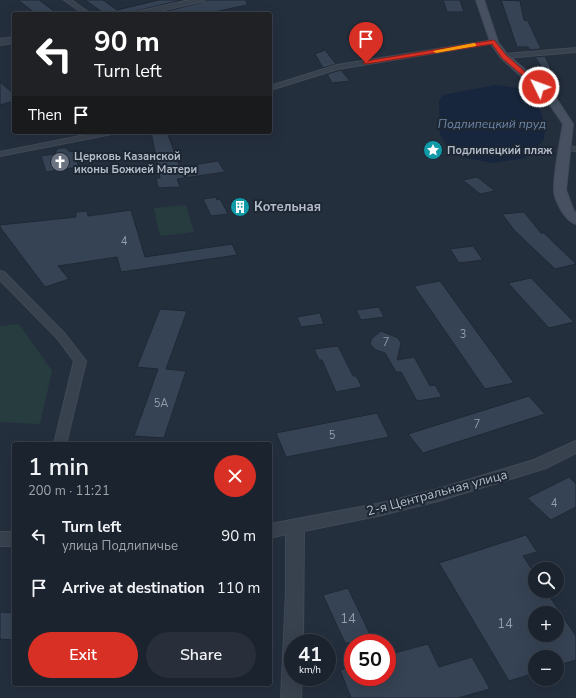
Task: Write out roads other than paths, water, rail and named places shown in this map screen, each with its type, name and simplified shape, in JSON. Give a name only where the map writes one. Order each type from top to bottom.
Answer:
[{"type":"main road","points":[[480,0],[494,42],[504,56],[550,97],[568,124],[560,190],[568,212],[576,220]]},
{"type":"street","points":[[67,0],[85,12]]},
{"type":"street","points":[[145,12],[200,0]]},
{"type":"street","points":[[0,42],[12,40]]},
{"type":"street","points":[[272,87],[337,68],[494,42]]},
{"type":"street","points":[[504,56],[576,50]]},
{"type":"street","points":[[0,154],[102,134]]},
{"type":"street","points":[[565,148],[576,150]]},
{"type":"street","points":[[0,274],[61,336],[80,361],[60,442]]},
{"type":"street","name":"2-я Центральная улица","points":[[272,532],[382,509],[438,495],[540,464],[576,446]]},
{"type":"street","points":[[293,634],[295,527]]},
{"type":"street","points":[[0,539],[12,539]]},
{"type":"street","points":[[291,686],[291,698]]},
{"type":"water","name":"Подлипецкий пруд","points":[[495,85],[518,88],[536,99],[546,128],[543,141],[525,158],[493,163],[461,157],[447,146],[440,135],[439,101],[443,95]]},
{"type":"place","name":"Подлипецкий пляж","points":[[433,150]]},
{"type":"place","name":"Церковь Казанской иконы Божией Матери","points":[[60,162]]},
{"type":"place","name":"Котельная","points":[[240,207]]}]
